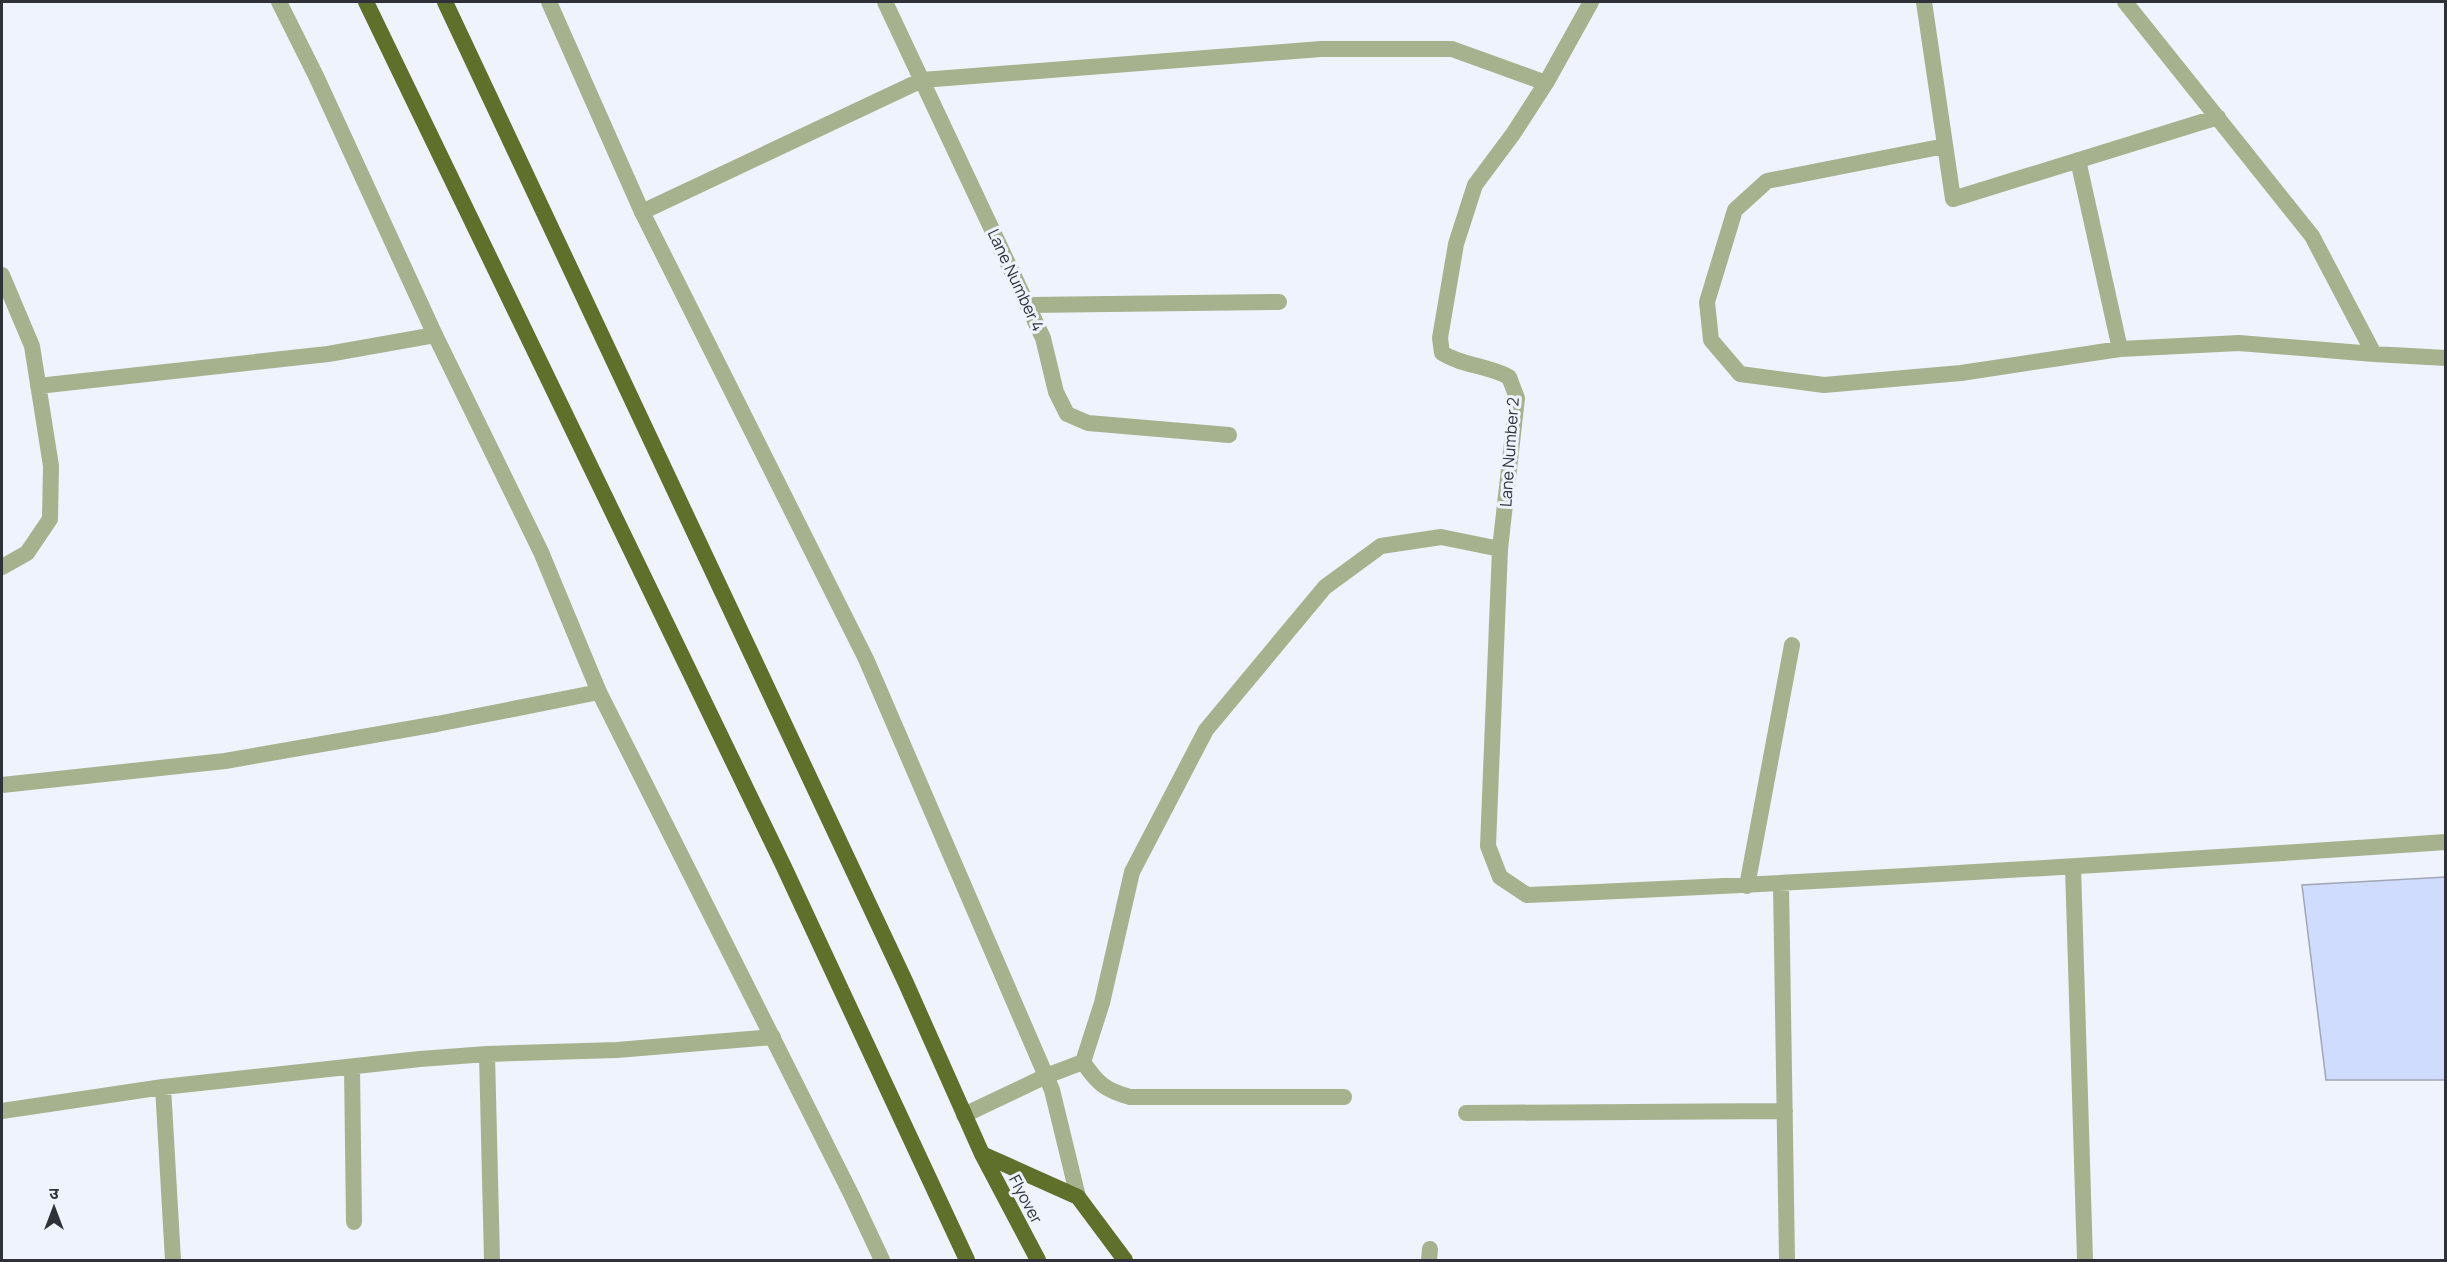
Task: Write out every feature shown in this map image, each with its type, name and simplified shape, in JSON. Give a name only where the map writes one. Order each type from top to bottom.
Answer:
[{"type":"highway","points":[[366,2],[784,867],[968,1260]]},
{"type":"highway","name":"Flyover","points":[[445,2],[895,960],[982,1154],[1038,1260]]},
{"type":"highway","points":[[982,1154],[1078,1197],[1125,1260]]},
{"type":"street","points":[[279,2],[316,76],[435,334],[541,552],[600,692],[882,1260]]},
{"type":"street","points":[[549,2],[642,213],[866,659],[1052,1090],[1078,1197]]},
{"type":"street","name":"Lane Number 4","points":[[885,2],[1043,338],[1056,392],[1067,414],[1088,423],[1229,435]]},
{"type":"street","name":"Lane Number 2","points":[[1591,2],[1546,83],[1513,134],[1475,185],[1456,244],[1440,338],[1442,353],[1453,360],[1493,369],[1509,378],[1517,398],[1500,549],[1488,846],[1500,877],[1527,896],[1747,886]]},
{"type":"street","points":[[1924,2],[1953,200],[2218,117]]},
{"type":"street","points":[[2125,2],[2312,236],[2374,354]]},
{"type":"street","points":[[642,213],[922,80],[1321,49],[1452,49],[1546,83]]},
{"type":"street","points":[[1945,146],[1767,181],[1735,210],[1707,302],[1711,339],[1740,374],[1824,385],[1961,372],[2120,349],[2239,343],[2445,358]]},
{"type":"street","points":[[2078,160],[2120,349]]},
{"type":"street","points":[[2,275],[32,346],[51,466],[50,519],[27,553],[2,567]]},
{"type":"street","points":[[1028,305],[1279,302]]},
{"type":"street","points":[[38,386],[328,354],[435,334]]},
{"type":"street","points":[[1083,1062],[1102,1003],[1132,872],[1206,730],[1325,587],[1381,546],[1441,537],[1500,549]]},
{"type":"street","points":[[1792,645],[1747,886],[2445,842]]},
{"type":"street","points":[[2,785],[225,761],[437,724],[600,692]]},
{"type":"street","points":[[2073,867],[2085,1260]]},
{"type":"street","points":[[1781,884],[1787,1260]]},
{"type":"street","points":[[2,1111],[163,1087],[487,1054],[617,1050],[773,1037]]},
{"type":"street","points":[[487,1054],[492,1260]]},
{"type":"street","points":[[964,1115],[1046,1076],[1083,1062]]},
{"type":"street","points":[[1083,1062],[1094,1078],[1108,1091],[1130,1096],[1344,1096]]},
{"type":"street","points":[[352,1067],[354,1222]]},
{"type":"street","points":[[163,1087],[173,1260]]},
{"type":"street","points":[[1466,1113],[1785,1111]]},
{"type":"building","points":[[2446,877],[2446,1080],[2326,1080],[2302,885]]}]
